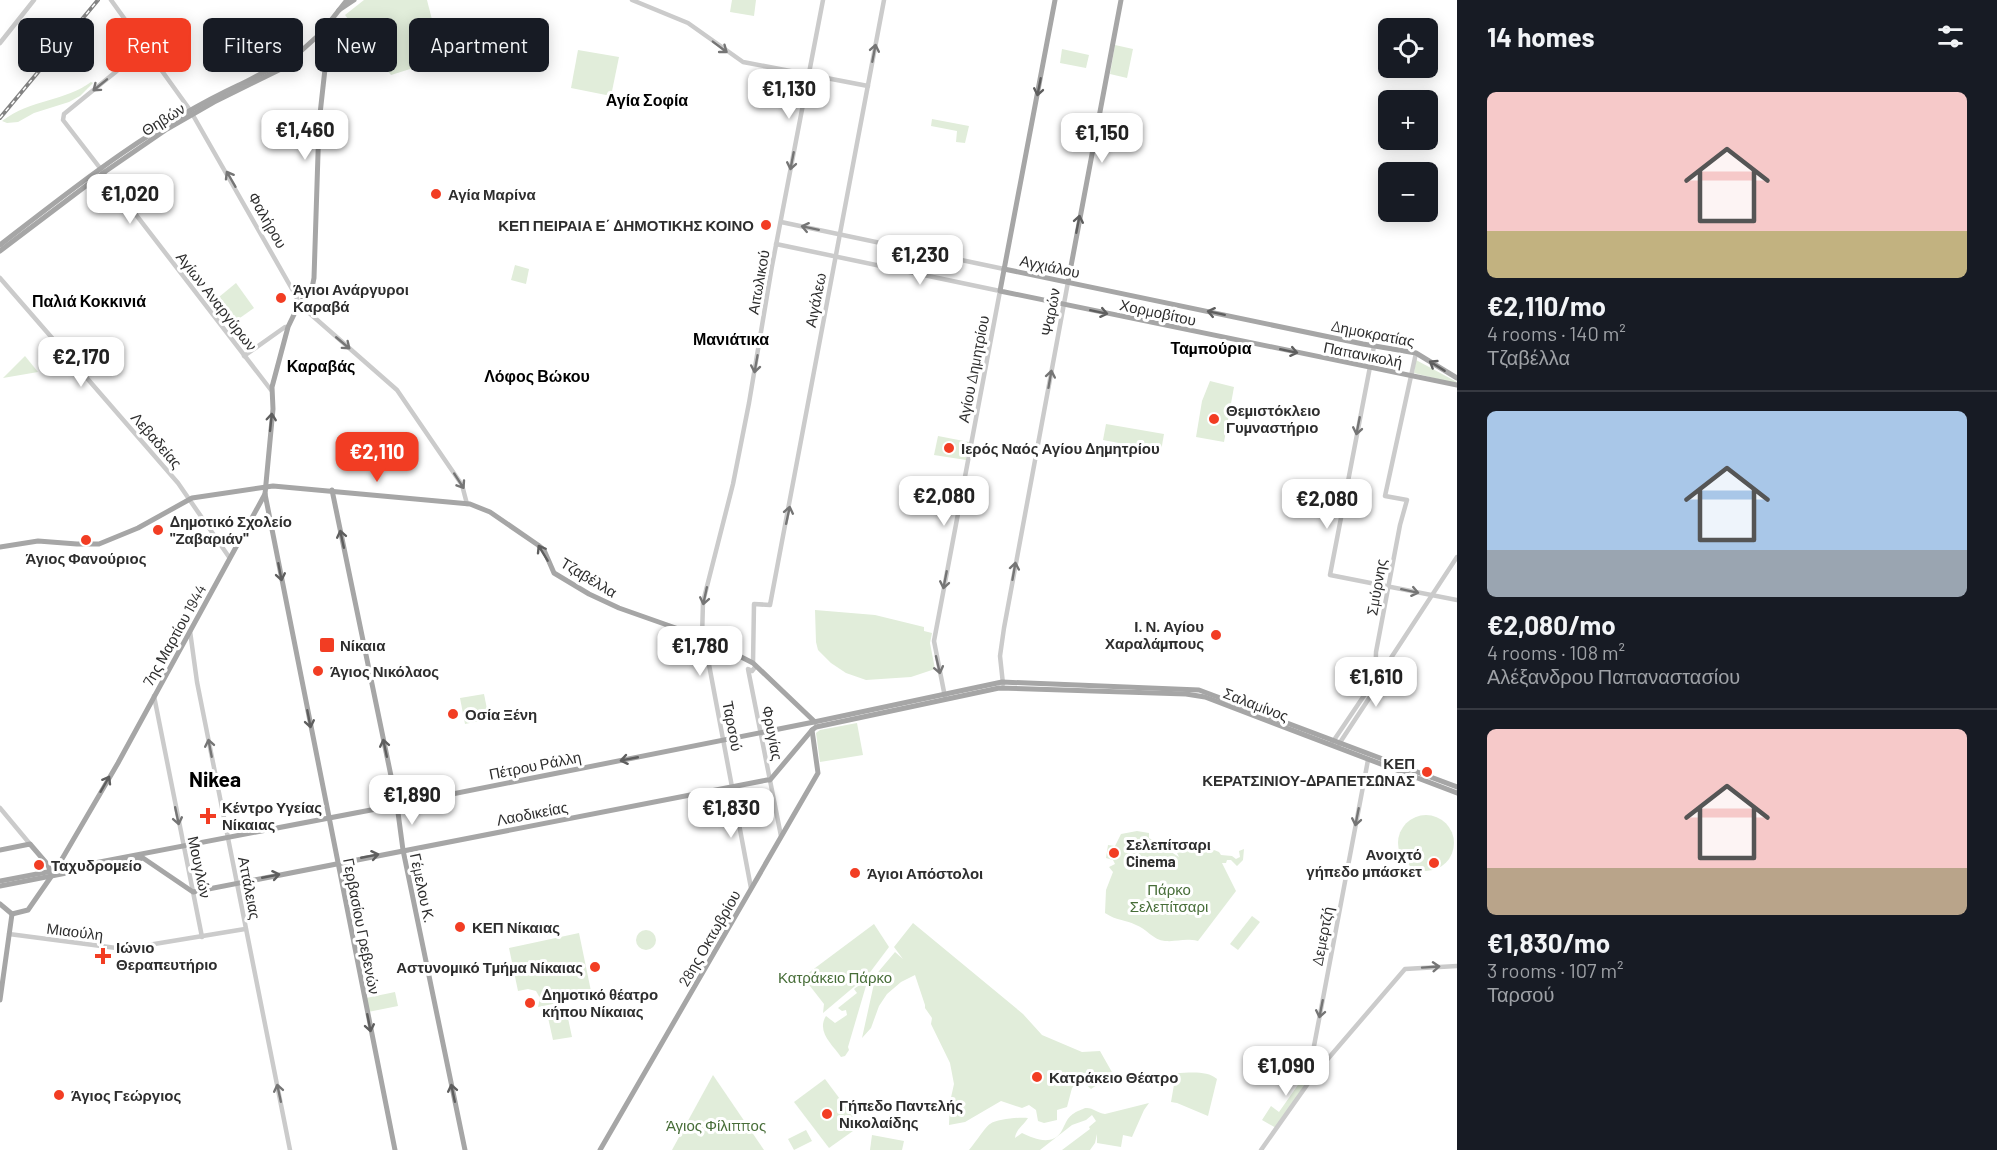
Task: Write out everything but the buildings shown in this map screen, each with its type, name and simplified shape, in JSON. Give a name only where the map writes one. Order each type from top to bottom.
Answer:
[{"type":"main road","points":[[334,18],[347,0]]},
{"type":"main road","points":[[338,11],[354,0]]},
{"type":"main road","name":"Αγίου Δημητρίου","points":[[1000,291],[1055,0]]},
{"type":"main road","name":"Ψαρών","points":[[1068,282],[1121,0]]},
{"type":"main road","name":"Θηβών","points":[[0,245],[164,125],[279,65],[285,64],[315,38]]},
{"type":"main road","name":"7ης Μαρτίου 1944","points":[[12,914],[28,910],[61,860],[118,763],[265,494],[273,409],[272,391],[287,327],[299,304],[312,288],[314,278],[319,123],[325,72]]},
{"type":"main road","name":"Θηβών","points":[[0,251],[101,170]]},
{"type":"main road","name":"Αγχιάλου","points":[[1004,269],[1314,334]]},
{"type":"main road","name":"Χορμοβίτου","points":[[1000,291],[1310,356]]},
{"type":"main road","name":"Δημοκρατίας","points":[[1314,334],[1416,353],[1457,378]]},
{"type":"main road","name":"Παπανικολή","points":[[1310,356],[1412,376]]},
{"type":"main road","points":[[1412,376],[1457,385]]},
{"type":"main road","name":"Τζαβέλλα","points":[[0,547],[38,541],[99,544],[138,528],[190,499],[265,486],[332,490],[467,504],[490,513],[538,545],[544,550],[554,573],[589,594],[619,608],[703,638],[755,664],[814,726]]},
{"type":"main road","name":"Γέμελου Κ.","points":[[332,490],[465,1150]]},
{"type":"main road","name":"Γερβασίου Γρεβενών","points":[[265,494],[395,1150]]},
{"type":"main road","name":"Πέτρου Ράλλη","points":[[0,886],[69,868],[760,732],[799,725],[814,726],[1003,684],[1073,687]]},
{"type":"main road","name":"Σαλαμίνος","points":[[1073,687],[1192,694],[1457,787]]},
{"type":"main road","points":[[799,725],[806,729],[805,738]]},
{"type":"main road","points":[[770,780],[814,726]]},
{"type":"main road","name":"28ης Οκτωβρίου","points":[[600,1150],[819,770],[814,726]]},
{"type":"main road","name":"Σαλαμίνος","points":[[1335,744],[1368,760],[1457,793]]},
{"type":"main road","name":"Λαοδικείας","points":[[193,892],[770,780]]},
{"type":"main road","points":[[0,850],[30,844],[52,873]]},
{"type":"main road","name":"Πέτρου Ράλλη","points":[[0,881],[146,858],[193,892]]},
{"type":"main road","points":[[61,860],[62,864],[69,868]]},
{"type":"main road","points":[[0,904],[12,914],[0,1000]]},
{"type":"street","points":[[0,43],[34,0]]},
{"type":"street","name":"Φαλήρου","points":[[111,0],[124,18]]},
{"type":"street","points":[[632,0],[688,23],[734,57],[748,64],[867,86]]},
{"type":"street","name":"Αιτωλικού","points":[[703,638],[703,602],[736,469],[823,0]]},
{"type":"street","name":"Αιγάλεω","points":[[755,664],[754,604],[770,605],[884,0]]},
{"type":"street","name":"Αγίων Αναργύρων","points":[[117,72],[63,116],[63,120],[272,391]]},
{"type":"street","name":"Φαλήρου","points":[[163,72],[192,112],[264,237],[299,304]]},
{"type":"street","name":"Αγχιάλου","points":[[781,222],[1004,269]]},
{"type":"street","points":[[777,244],[1000,291]]},
{"type":"street","name":"Λεβαδείας","points":[[0,278],[178,483],[229,557]]},
{"type":"street","name":"Ψαρών","points":[[1003,684],[1000,656],[1004,628],[1068,282]]},
{"type":"street","name":"Αγίου Δημητρίου","points":[[945,696],[933,646],[1000,291]]},
{"type":"street","points":[[299,304],[397,390],[462,485],[467,504]]},
{"type":"street","points":[[244,356],[287,327]]},
{"type":"street","points":[[1374,346],[1330,575],[1457,600]]},
{"type":"street","points":[[1412,376],[1416,353]]},
{"type":"street","name":"Σμύρνης","points":[[1375,690],[1376,652],[1400,525],[1407,500],[1385,496],[1412,376]]},
{"type":"street","points":[[1335,744],[1457,557]]},
{"type":"street","name":"Αττάλειας","points":[[190,631],[197,682],[290,1150]]},
{"type":"street","name":"Ταρσού","points":[[703,638],[751,888]]},
{"type":"street","name":"Φρυγίας","points":[[755,664],[752,671],[748,669],[782,836]]},
{"type":"street","points":[[1335,744],[1375,690],[1386,671],[1387,664]]},
{"type":"street","name":"Μουγλών","points":[[155,693],[202,937]]},
{"type":"street","name":"Δεμερτζή","points":[[1315,1072],[1311,1062],[1314,1044],[1368,760]]},
{"type":"street","points":[[0,808],[30,844]]},
{"type":"street","name":"Μιαούλη","points":[[9,934],[124,950],[245,928]]},
{"type":"street","points":[[1261,1150],[1315,1072],[1405,969],[1457,966]]},
{"type":"green space","points":[[364,0],[427,0],[432,18],[409,18],[409,69],[391,75],[389,72],[397,72],[397,18],[347,18],[345,15]]},
{"type":"green space","points":[[732,0],[756,0],[754,16],[730,12]]},
{"type":"green space","points":[[1115,45],[1133,49],[1127,78],[1110,74]]},
{"type":"green space","points":[[1062,49],[1089,55],[1086,68],[1060,63]]},
{"type":"green space","points":[[578,50],[619,57],[611,96],[571,88]]},
{"type":"green space","points":[[93,83],[80,96],[69,102],[34,113],[18,122],[2,121],[25,108],[71,93]]},
{"type":"green space","points":[[932,119],[969,126],[965,143],[956,142],[957,131],[931,126]]},
{"type":"green space","points":[[515,265],[529,269],[526,284],[511,280]]},
{"type":"green space","points":[[236,283],[254,308],[237,320],[219,297]]},
{"type":"green space","points":[[25,356],[38,372],[3,378]]},
{"type":"green space","points":[[1416,360],[1457,382],[1457,384],[1414,373]]},
{"type":"green space","name":"Θεμιστόκλειο Γυμναστήριο","points":[[1210,381],[1234,387],[1224,442],[1196,437],[1202,401]]},
{"type":"green space","points":[[1106,424],[1164,434],[1161,451],[1103,440]]},
{"type":"green space","points":[[938,436],[969,442],[966,460],[934,455]]},
{"type":"green space","points":[[815,610],[875,615],[924,627],[924,631],[932,633],[930,643],[935,669],[911,677],[866,680],[846,673],[818,650]]},
{"type":"green space","points":[[484,694],[489,719],[465,724],[460,698]]},
{"type":"green space","points":[[857,723],[863,755],[820,762],[816,733],[820,730]]},
{"type":"green space","points":[[1426,815],[1441,820],[1449,828],[1454,843],[1449,858],[1441,866],[1426,871],[1411,866],[1403,858],[1398,843],[1403,828],[1411,820]]},
{"type":"green space","name":"Πάρκο Σελεπίτσαρι","points":[[1137,831],[1149,833],[1149,838],[1179,857],[1177,853],[1179,846],[1204,847],[1236,859],[1240,857],[1239,851],[1244,849],[1243,860],[1237,866],[1231,860],[1222,863],[1236,891],[1198,941],[1161,940],[1132,923],[1105,913],[1106,890],[1113,872],[1109,867],[1115,864],[1113,860],[1106,858],[1108,845],[1115,846],[1121,834]]},
{"type":"green space","points":[[1252,916],[1260,922],[1238,950],[1230,944]]},
{"type":"green space","points":[[913,923],[1023,1014],[1042,1035],[1082,1052],[1100,1051],[1113,1074],[1091,1089],[1080,1079],[1072,1088],[1067,1107],[1057,1110],[1057,1120],[1044,1123],[1038,1121],[1036,1110],[1029,1105],[1022,1108],[1001,1101],[965,1122],[949,1125],[954,1084],[950,1063],[931,1024],[932,1018],[925,1008],[915,975],[901,982],[887,994],[879,1006],[871,1028],[862,1038],[875,979],[895,952],[903,959],[894,947]]},
{"type":"green space","name":"Κατράκειο Πάρκο","points":[[874,924],[889,947],[868,975],[823,1013],[824,1004],[803,977]]},
{"type":"green space","points":[[646,930],[653,933],[656,940],[653,947],[646,950],[639,947],[636,940],[639,933]]},
{"type":"green space","points":[[579,933],[592,996],[538,1007],[540,998],[536,991],[528,989],[518,991],[509,948]]},
{"type":"green space","name":"Κατράκειο Πάρκο","points":[[868,979],[849,1050],[845,1056],[841,1057],[824,1033],[823,1022],[826,1016],[835,1023],[847,1015],[846,1010],[842,1011],[838,1008],[857,993],[854,989]]},
{"type":"green space","points":[[395,992],[398,1006],[368,1012],[366,998]]},
{"type":"green space","points":[[566,1009],[572,1037],[553,1040],[547,1013]]},
{"type":"green space","points":[[1176,1073],[1203,1073],[1217,1079],[1208,1116],[1171,1102]]},
{"type":"green space","name":"Άγιος Φίλιππος","points":[[713,1075],[764,1150],[672,1150]]},
{"type":"green space","name":"Γήπεδο Παντελής Νικολαίδης","points":[[825,1079],[860,1126],[829,1148],[794,1102]]},
{"type":"green space","points":[[1300,1082],[1306,1086],[1276,1128],[1262,1120],[1271,1106],[1279,1112]]},
{"type":"green space","points":[[1149,1103],[1132,1137],[1123,1135],[1121,1147],[1097,1143],[1097,1134],[1090,1150],[1062,1150],[1090,1129],[1089,1127],[1096,1121],[1092,1115],[1072,1125],[1040,1150],[969,1150],[993,1122],[1028,1118],[1018,1130],[1015,1138],[1022,1133],[1037,1139],[1048,1140],[1061,1132],[1074,1113],[1083,1109],[1089,1108],[1105,1114]]},
{"type":"green space","points":[[806,1130],[812,1141],[794,1150],[788,1139]]},
{"type":"green space","points":[[872,1135],[904,1141],[902,1150],[870,1150]]},
{"type":"railway","points":[[0,118],[98,0]]},
{"type":"place","name":"Αγία Μαρίνα","points":[[436,194]]},
{"type":"place","name":"ΚΕΠ ΠΕΙΡΑΙΑ Ε΄ ΔΗΜΟΤΙΚΗΣ ΚΟΙΝΟ","points":[[766,225]]},
{"type":"place","name":"Άγιοι Ανάργυροι Καραβά","points":[[281,298]]},
{"type":"place","name":"Θεμιστόκλειο Γυμναστήριο","points":[[1214,419]]},
{"type":"place","name":"Ιερός Ναός Αγίου Δημητρίου","points":[[949,448]]},
{"type":"place","name":"Δημοτικό Σχολείο \"Ζαβαριάν\"","points":[[158,530]]},
{"type":"place","name":"Άγιος Φανούριος","points":[[86,540]]},
{"type":"place","name":"Ι. Ν. Αγίου Χαραλάμπους","points":[[1216,635]]},
{"type":"place","name":"Νίκαια","points":[[327,645]]},
{"type":"place","name":"Άγιος Νικόλαος","points":[[318,671]]},
{"type":"place","name":"Οσία Ξένη","points":[[453,714]]},
{"type":"place","name":"ΚΕΠ ΚΕΡΑΤΣΙΝΙΟΥ-ΔΡΑΠΕΤΣΩΝΑΣ","points":[[1427,772]]},
{"type":"place","name":"Κέντρο Υγείας Νίκαιας","points":[[208,816]]},
{"type":"place","name":"Σελεπίτσαρι Cinema","points":[[1114,853]]},
{"type":"place","name":"Ανοιχτό γήπεδο μπάσκετ","points":[[1434,863]]},
{"type":"place","name":"Ταχυδρομείο","points":[[39,865]]},
{"type":"place","name":"Άγιοι Απόστολοι","points":[[855,873]]},
{"type":"place","name":"ΚΕΠ Νίκαιας","points":[[460,927]]},
{"type":"place","name":"Ιώνιο Θεραπευτήριο","points":[[103,956]]},
{"type":"place","name":"Αστυνομικό Τμήμα Νίκαιας","points":[[595,967]]},
{"type":"place","name":"Δημοτικό θέατρο κήπου Νίκαιας","points":[[530,1003]]},
{"type":"place","name":"Κατράκειο Θέατρο","points":[[1037,1077]]},
{"type":"place","name":"Άγιος Γεώργιος","points":[[59,1095]]},
{"type":"place","name":"Γήπεδο Παντελής Νικολαίδης","points":[[827,1114]]},
{"type":"district","name":"Αγία Σοφία","points":[[647,99]]},
{"type":"district","name":"Παλιά Κοκκινιά","points":[[89,300]]},
{"type":"district","name":"Μανιάτικα","points":[[731,338]]},
{"type":"district","name":"Ταμπούρια","points":[[1211,347]]},
{"type":"district","name":"Καραβάς","points":[[321,365]]},
{"type":"district","name":"Λόφος Βώκου","points":[[537,375]]},
{"type":"district","name":"Nikea","points":[[215,778]]}]
